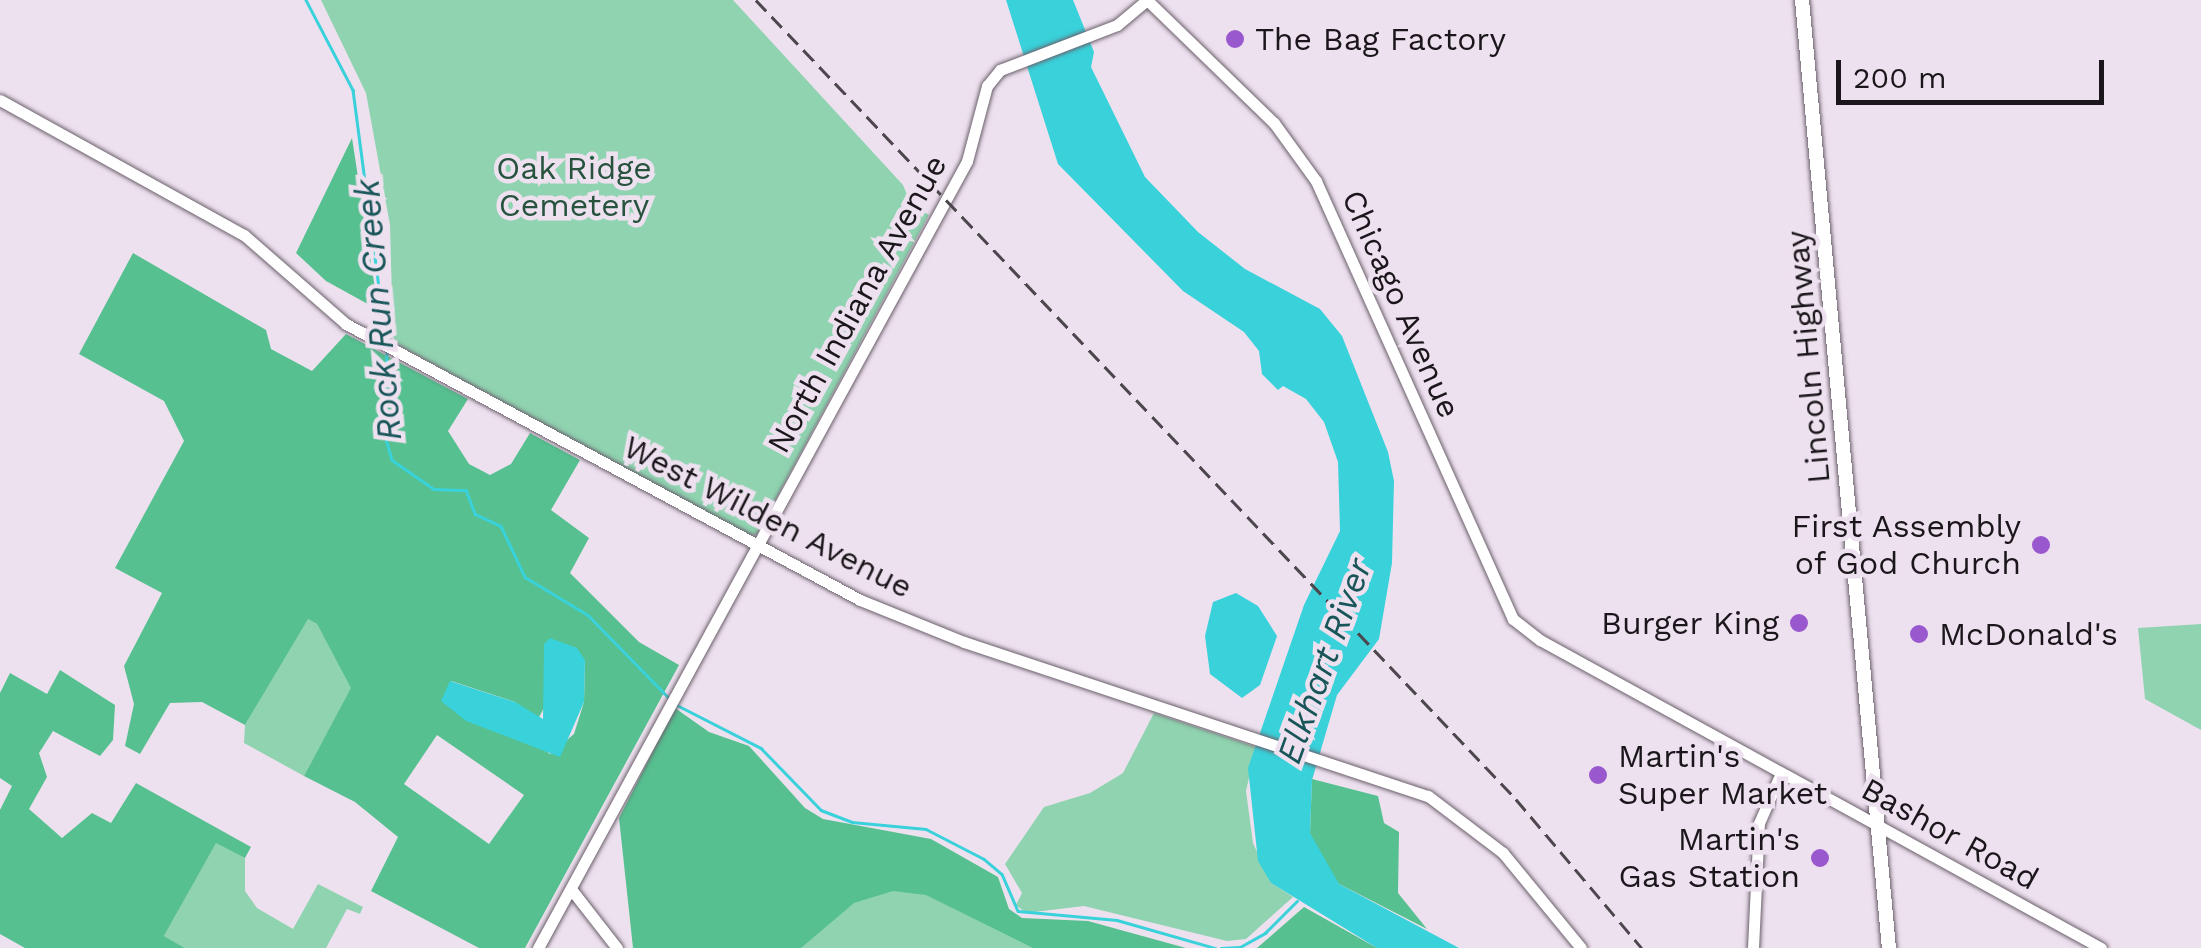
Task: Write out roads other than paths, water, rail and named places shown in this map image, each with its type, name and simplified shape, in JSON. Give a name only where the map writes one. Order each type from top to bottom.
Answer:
[{"type":"highway","name":"Lincoln Highway","points":[[1802,0],[1889,948]]},
{"type":"street","name":"North Indiana Avenue","points":[[538,948],[967,162],[987,86],[1018,62],[1125,21],[1147,0]]},
{"type":"street","name":"Chicago Avenue","points":[[1147,0],[1302,157],[1500,598],[1524,630],[1563,653]]},
{"type":"street","name":"West Wilden Avenue","points":[[0,100],[244,235],[326,310],[396,352],[756,546],[902,619],[1338,762],[1428,796],[1478,830],[1581,948]]},
{"type":"street","name":"Bashor Road","points":[[1563,653],[2101,948]]},
{"type":"street","points":[[1753,948],[1759,823],[1780,773]]},
{"type":"street","points":[[571,889],[617,948]]},
{"type":"water","name":"Elkhart River","points":[[1006,0],[1073,0],[1094,52],[1091,67],[1145,177],[1198,232],[1245,269],[1320,309],[1342,336],[1388,452],[1394,481],[1392,563],[1379,639],[1337,695],[1312,780],[1310,833],[1339,884],[1459,948],[1377,948],[1271,883],[1258,861],[1248,768],[1304,605],[1340,531],[1338,462],[1324,422],[1306,399],[1283,386],[1278,390],[1262,374],[1259,351],[1244,332],[1183,291],[1058,164]]},
{"type":"water","points":[[1236,593],[1258,606],[1277,636],[1260,685],[1242,698],[1210,674],[1205,636],[1213,602]]},
{"type":"water","points":[[550,638],[577,648],[585,660],[584,702],[560,757],[466,721],[441,701],[450,681],[515,702],[543,719],[544,644]]},
{"type":"waterway","name":"Rock Run Creek","points":[[306,0],[353,90],[386,339]]},
{"type":"waterway","name":"Rock Run Creek","points":[[387,352],[384,432],[392,460],[434,489],[466,490],[475,514],[501,526],[525,577],[588,615],[669,698]]},
{"type":"waterway","name":"Rock Run Creek","points":[[675,704],[761,748],[821,810],[852,822],[926,829],[984,859],[1002,874],[1018,911],[1117,920],[1215,948]]},
{"type":"waterway","name":"Rock Run Creek","points":[[1221,948],[1240,947],[1265,933],[1297,901]]},
{"type":"railway","points":[[756,0],[1516,799],[1642,948]]},
{"type":"place","name":"The Bag Factory","points":[[1235,39]]},
{"type":"place","name":"First Assembly of God Church","points":[[2041,545]]},
{"type":"place","name":"Burger King","points":[[1799,623]]},
{"type":"place","name":"McDonald's","points":[[1919,634]]},
{"type":"place","name":"Martin's Super Market","points":[[1598,775]]},
{"type":"place","name":"Martin's Gas Station","points":[[1820,858]]},
{"type":"park label","name":"Oak Ridge Cemetery","points":[[574,188]]}]
